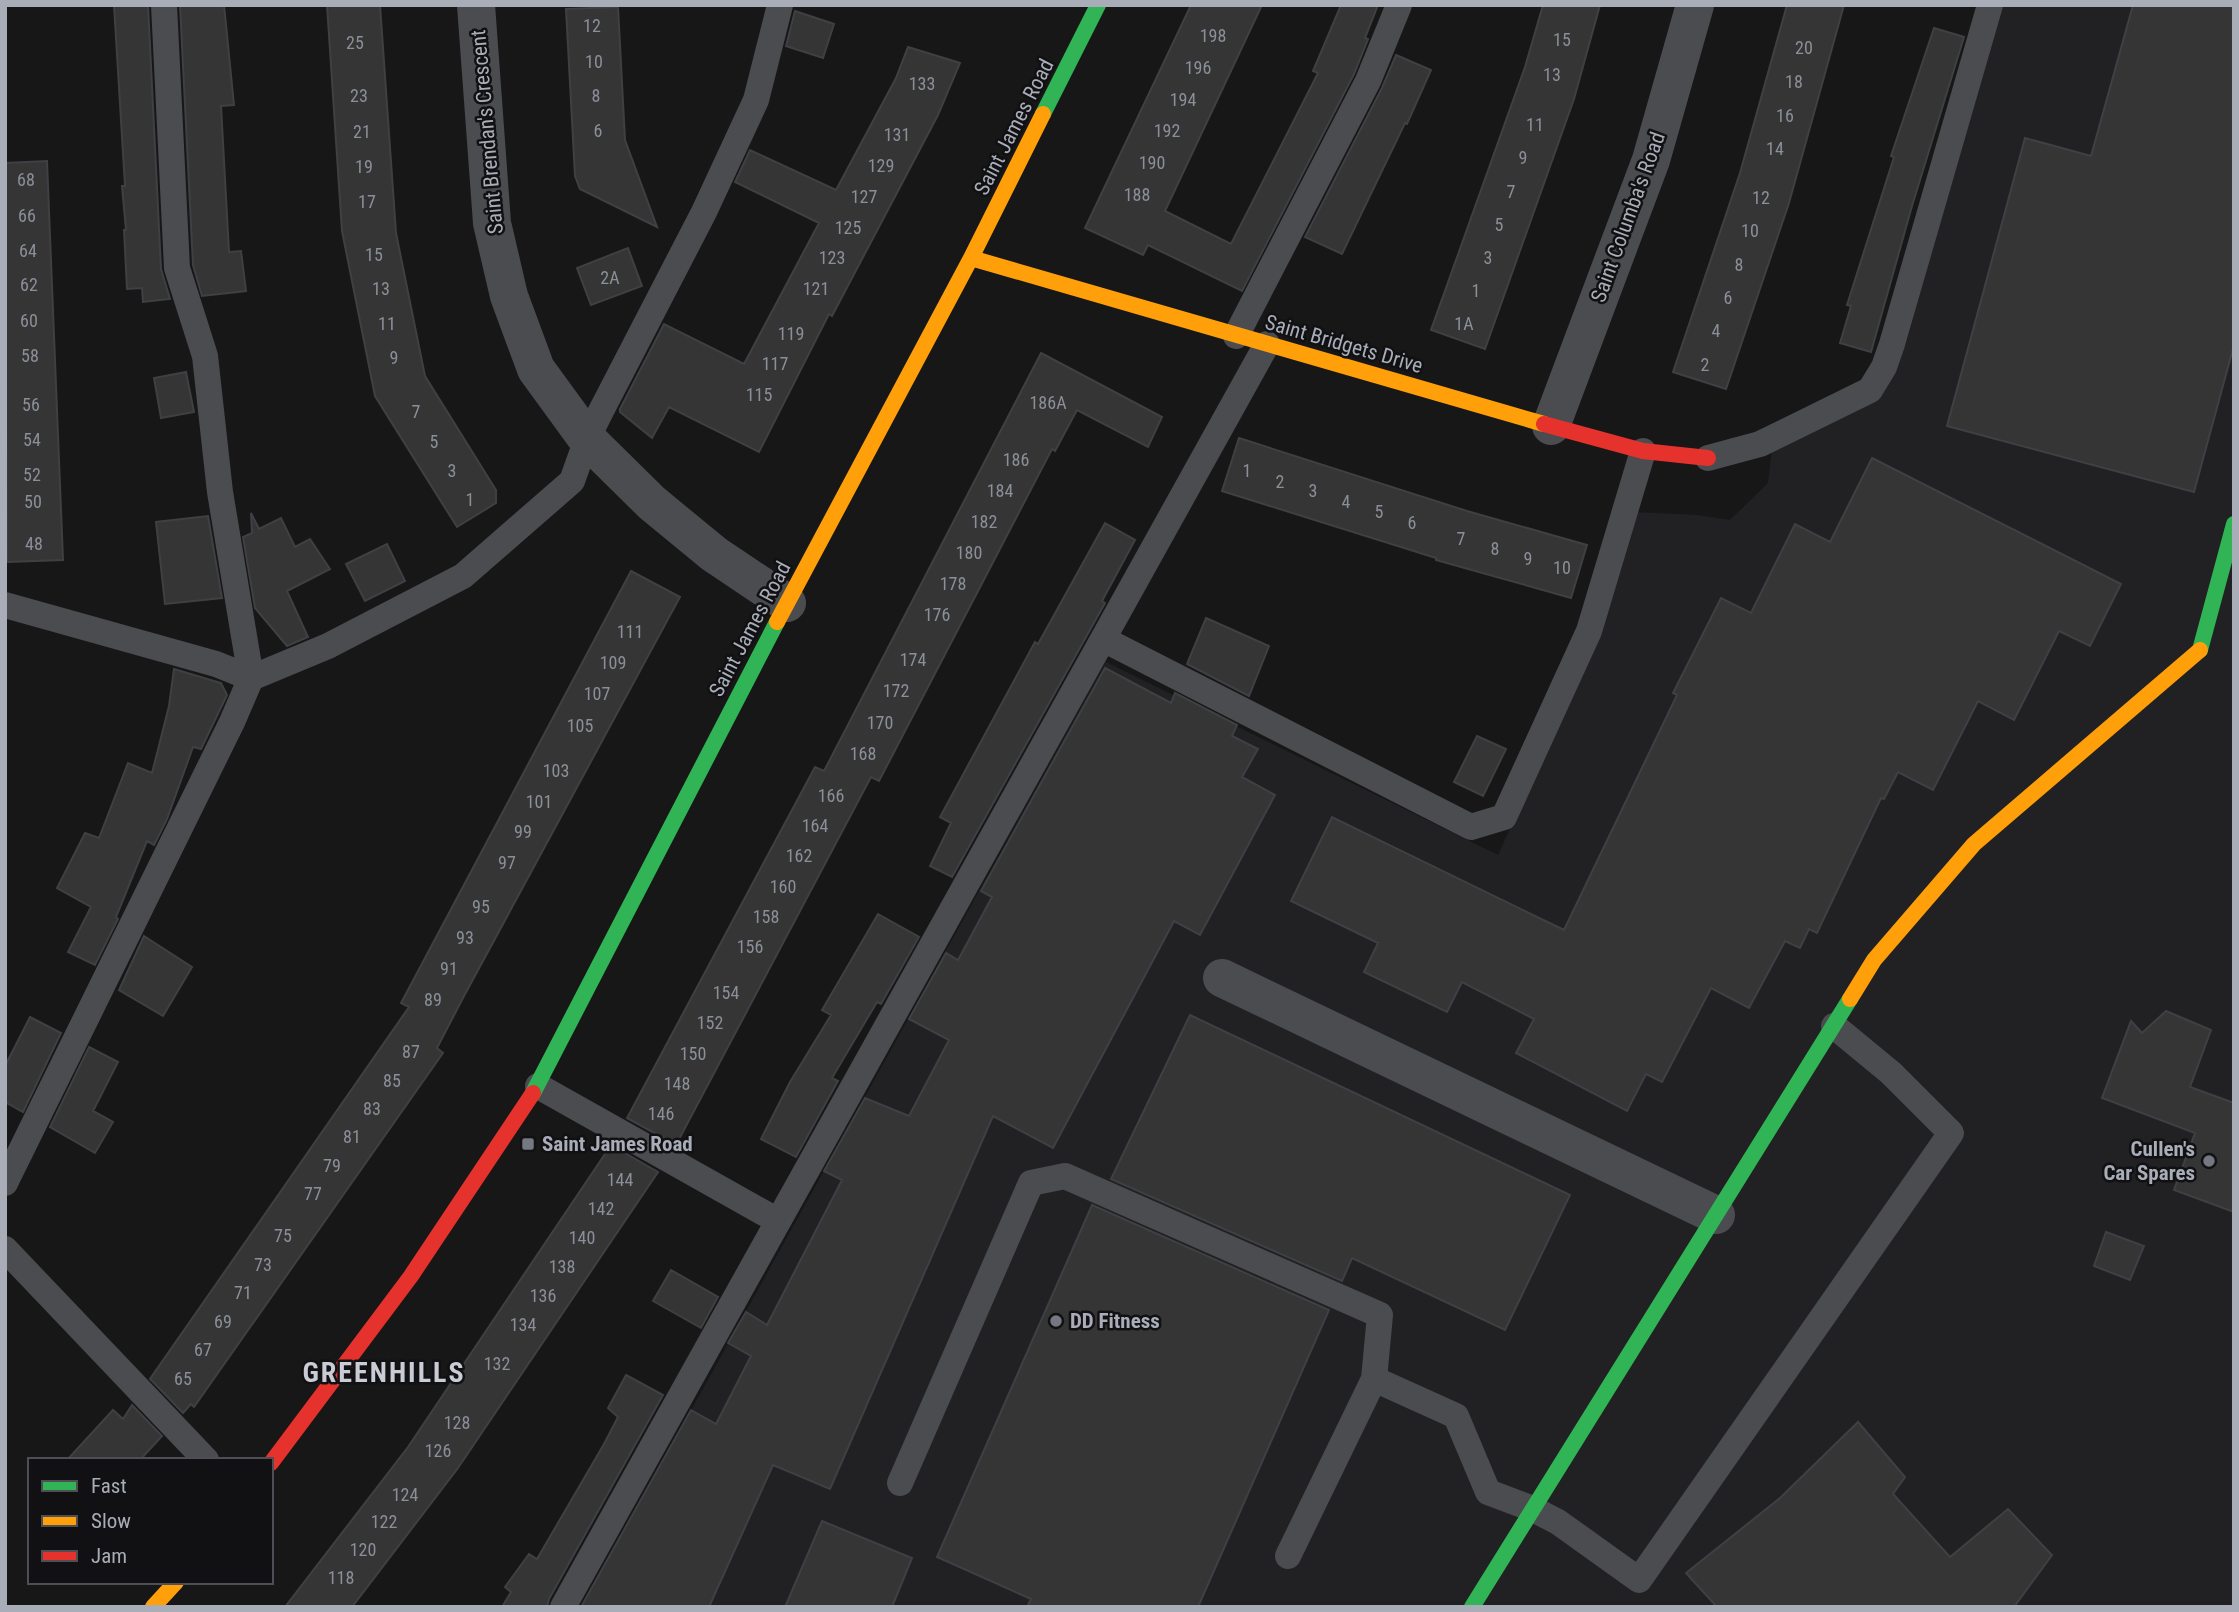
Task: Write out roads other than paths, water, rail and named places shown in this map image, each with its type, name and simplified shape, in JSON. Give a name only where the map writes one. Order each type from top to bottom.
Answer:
[{"type":"street","name":"Saint Brendan's Crescent","points":[[476,5],[492,223],[509,296],[536,369],[587,439],[652,503],[714,554],[787,603]]},
{"type":"street","name":"Saint James Road","points":[[273,1460],[411,1276],[538,1086],[787,603],[971,258],[1098,5]]},
{"type":"street","name":"Saint Columba's Road","points":[[1551,426],[1651,160],[1695,5]]},
{"type":"street","name":"Saint Bridgets Drive","points":[[971,258],[1643,451],[1708,458]]},
{"type":"street","points":[[1472,1607],[1874,960],[1975,845],[2201,649],[2234,524]]},
{"type":"street","points":[[1222,978],[1716,1215]]},
{"type":"street","points":[[153,1607],[175,1584]]},
{"type":"lane","points":[[5,1183],[232,722],[251,678],[220,492],[205,356],[177,268],[164,5]]},
{"type":"lane","points":[[5,605],[216,664],[251,678],[328,646],[463,576],[572,481],[587,439],[704,212],[756,100],[780,5]]},
{"type":"lane","points":[[1236,336],[1368,81],[1399,5]]},
{"type":"lane","points":[[1708,458],[1760,444],[1870,390],[1884,367],[1892,344],[1990,5]]},
{"type":"lane","points":[[563,1607],[1267,344]]},
{"type":"lane","points":[[1103,639],[1471,827],[1503,817],[1589,631],[1643,451]]},
{"type":"lane","points":[[1374,1379],[1456,1416],[1488,1492],[1533,1509],[1592,1545],[1639,1580],[1951,1133],[1891,1073],[1834,1026]]},
{"type":"lane","points":[[538,1086],[778,1221]]},
{"type":"lane","points":[[900,1483],[1031,1183],[1065,1176],[1380,1315],[1374,1379],[1288,1556]]},
{"type":"lane","points":[[5,1249],[203,1458]]},
{"type":"place","name":"Saint James Road","points":[[528,1144]]},
{"type":"place","name":"Cullen's Car Spares","points":[[2209,1161]]},
{"type":"place","name":"DD Fitness","points":[[1056,1321]]},
{"type":"district","name":"GREENHILLS","points":[[384,1372]]}]
